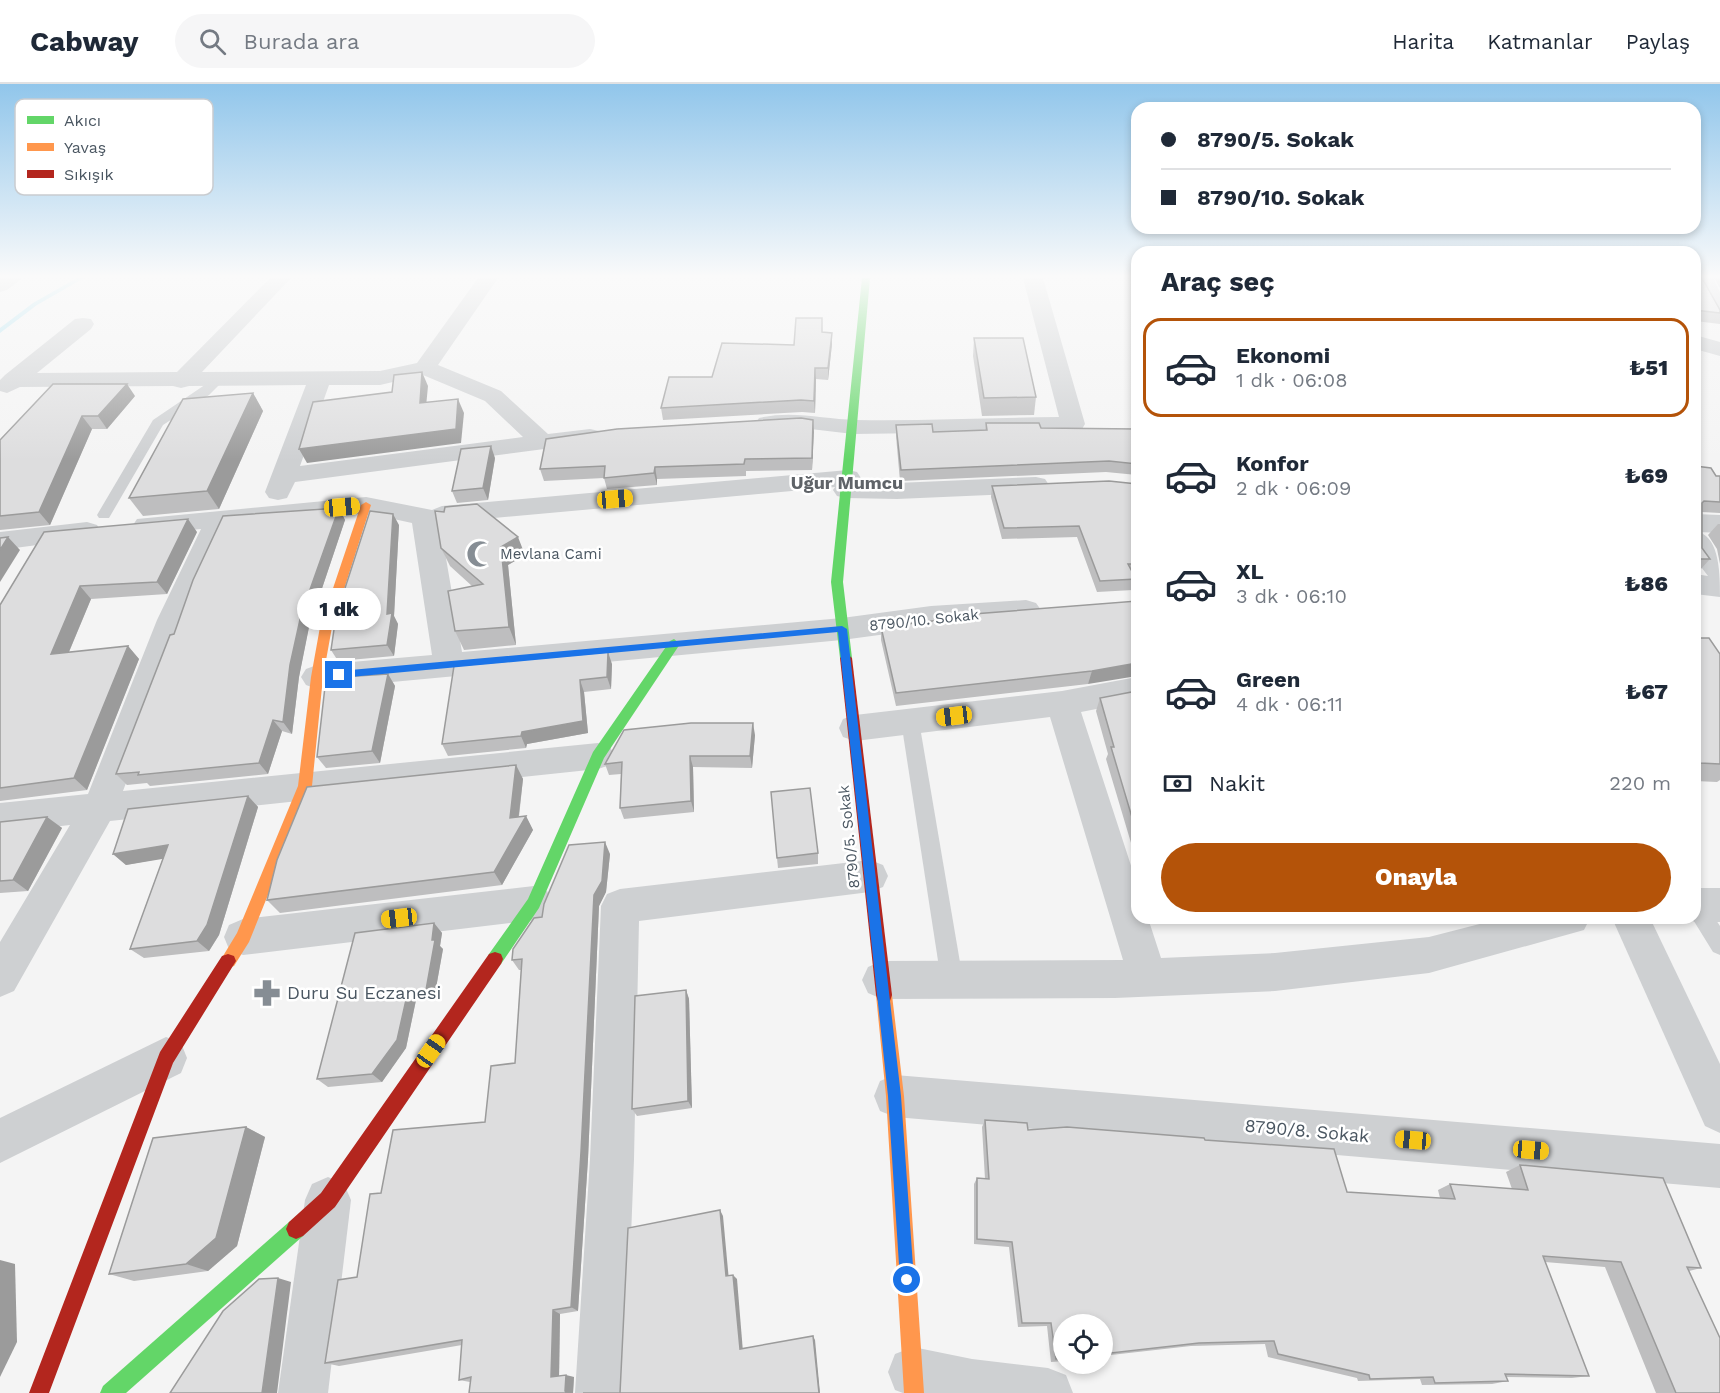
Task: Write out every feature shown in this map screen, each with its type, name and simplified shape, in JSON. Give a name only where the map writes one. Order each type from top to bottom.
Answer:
[{"type":"street","points":[[6,387],[65,339]]},
{"type":"street","points":[[181,381],[222,339]]},
{"type":"street","points":[[425,368],[445,339]]},
{"type":"street","name":"8790/5. Sokak","points":[[861,339],[837,582],[895,1096],[914,1383]]},
{"type":"street","points":[[745,424],[802,421],[853,427],[1072,424],[1049,339]]},
{"type":"street","points":[[1701,345],[1720,349]]},
{"type":"street","points":[[6,387],[218,380],[380,378],[425,368],[493,396],[542,442]]},
{"type":"street","points":[[271,513],[320,379]]},
{"type":"street","points":[[283,476],[609,434]]},
{"type":"street","points":[[0,541],[366,505],[425,517],[847,484],[897,491],[1060,484]]},
{"type":"street","points":[[39,1393],[166,1058],[243,937],[305,786],[317,677],[326,627],[366,505]]},
{"type":"street","points":[[425,517],[449,664]]},
{"type":"street","points":[[0,978],[100,807],[172,620],[220,518]]},
{"type":"street","points":[[1701,522],[1720,524]]},
{"type":"street","points":[[28,564],[45,535]]},
{"type":"street","points":[[1701,547],[1720,571]]},
{"type":"street","points":[[1701,584],[1720,586]]},
{"type":"street","name":"8790/10. Sokak","points":[[317,677],[842,629],[931,617],[1059,608]]},
{"type":"street","points":[[110,1393],[328,1200],[534,903],[598,756],[674,644]]},
{"type":"street","points":[[855,728],[1062,703],[1131,690]]},
{"type":"street","points":[[1062,703],[1131,924]]},
{"type":"street","points":[[0,818],[598,756]]},
{"type":"street","points":[[600,1393],[612,1159],[620,906],[870,876]]},
{"type":"street","points":[[243,937],[534,903]]},
{"type":"street","points":[[1701,905],[1720,905]]},
{"type":"street","points":[[1131,924],[1148,978]]},
{"type":"street","points":[[882,980],[1148,978],[1275,972],[1430,955],[1548,924]]},
{"type":"street","points":[[1634,924],[1720,1112]]},
{"type":"street","points":[[0,1141],[166,1058]]},
{"type":"street","name":"8790/8. Sokak","points":[[895,1096],[1720,1166]]},
{"type":"street","points":[[303,1393],[328,1200]]},
{"type":"street","points":[[914,1383],[972,1384],[1048,1393]]},
{"type":"lane","points":[[104,515],[158,423],[170,410],[208,391],[218,380]]},
{"type":"lane","points":[[910,721],[951,980]]},
{"type":"lane","points":[[1701,915],[1720,945]]},
{"type":"building","points":[[794,339],[831,339],[828,368],[815,368],[814,401],[661,408],[669,377],[712,377],[722,343],[794,345]]},
{"type":"building","points":[[974,339],[1023,339],[1036,397],[984,398]]},
{"type":"building","points":[[422,372],[420,403],[458,399],[456,429],[299,449],[313,402],[392,392],[394,375]]},
{"type":"building","points":[[53,384],[127,384],[98,416],[82,416],[39,512],[0,516],[0,440]]},
{"type":"building","points":[[253,393],[207,491],[129,498],[183,399]]},
{"type":"building","points":[[801,418],[813,420],[812,458],[745,459],[744,464],[655,467],[654,473],[604,478],[605,466],[540,469],[546,439],[617,429]]},
{"type":"building","points":[[986,423],[1039,423],[1041,428],[1131,429],[1131,463],[1109,461],[901,470],[896,425],[932,424],[933,432],[987,430]]},
{"type":"building","points":[[491,446],[483,488],[452,491],[461,449]]},
{"type":"building","points":[[1701,467],[1711,468],[1716,476],[1720,476],[1720,502],[1704,501],[1702,503],[1702,548],[1710,559],[1701,559]]},
{"type":"building","points":[[1109,481],[1131,483],[1131,564],[1128,564],[1131,570],[1131,579],[1100,581],[1079,526],[1004,528],[992,486]]},
{"type":"building","points":[[477,504],[518,537],[501,547],[509,627],[455,631],[448,591],[483,584],[441,548],[435,511],[444,512],[445,507]]},
{"type":"building","points":[[339,508],[301,615],[290,665],[283,722],[273,720],[259,763],[138,775],[139,772],[116,774],[170,635],[174,634],[193,580],[223,516]]},
{"type":"building","points":[[370,511],[393,514],[387,614],[392,613],[387,645],[331,650],[336,616]]},
{"type":"building","points":[[188,519],[157,582],[80,586],[51,654],[128,646],[74,778],[0,788],[0,605],[44,532]]},
{"type":"building","points":[[8,537],[0,550],[0,538]]},
{"type":"building","points":[[1131,601],[1131,664],[1092,671],[896,693],[881,627],[949,619],[948,616]]},
{"type":"building","points":[[1701,638],[1709,638],[1720,654],[1720,764],[1701,763]]},
{"type":"building","points":[[608,652],[607,677],[580,680],[583,721],[522,732],[521,736],[442,744],[454,666]]},
{"type":"building","points":[[388,674],[372,751],[317,757],[326,678]]},
{"type":"building","points":[[1131,692],[1131,814],[1111,747],[1114,747],[1100,698]]},
{"type":"building","points":[[691,723],[753,723],[750,756],[690,756],[691,801],[620,808],[622,762],[605,764],[624,730]]},
{"type":"building","points":[[516,765],[510,818],[526,816],[494,872],[267,900],[277,860],[307,787]]},
{"type":"building","points":[[810,788],[818,853],[777,858],[771,792]]},
{"type":"building","points":[[248,796],[207,925],[197,941],[130,949],[168,845],[113,854],[128,809]]},
{"type":"building","points":[[47,817],[13,880],[0,881],[0,822]]},
{"type":"building","points":[[605,842],[602,881],[594,895],[571,1307],[553,1310],[551,1377],[566,1375],[565,1391],[567,1393],[469,1393],[471,1377],[459,1380],[462,1340],[325,1363],[338,1280],[357,1277],[370,1194],[381,1193],[393,1130],[485,1122],[491,1066],[515,1063],[522,959],[512,960],[513,949],[534,918],[542,917],[544,904],[569,845]]},
{"type":"building","points":[[434,923],[432,940],[435,940],[426,990],[408,991],[397,1040],[372,1074],[317,1079],[355,933]]},
{"type":"building","points":[[686,990],[688,1101],[632,1109],[635,996]]},
{"type":"building","points":[[985,1120],[1027,1123],[1028,1130],[1067,1127],[1334,1149],[1347,1192],[1455,1199],[1450,1184],[1528,1190],[1520,1165],[1663,1178],[1701,1268],[1687,1267],[1720,1338],[1720,1393],[1676,1393],[1621,1262],[1543,1256],[1589,1376],[1505,1374],[1508,1381],[1435,1383],[1433,1377],[1370,1379],[1369,1375],[1278,1354],[1274,1341],[1199,1343],[1113,1353],[1113,1314],[1053,1314],[1053,1337],[1051,1323],[1022,1323],[1012,1242],[977,1239],[977,1178],[989,1179]]},
{"type":"building","points":[[246,1127],[216,1238],[186,1264],[109,1274],[153,1138]]},
{"type":"building","points":[[720,1210],[726,1276],[733,1275],[740,1349],[813,1336],[819,1393],[620,1393],[628,1228]]},
{"type":"building","points":[[278,1278],[262,1393],[170,1393],[223,1311],[259,1279]]},
{"type":"traffic: fast","points":[[846,658],[837,582],[860,339]]},
{"type":"traffic: fast","points":[[495,959],[534,903],[598,756],[674,644]]},
{"type":"traffic: fast","points":[[110,1393],[296,1229]]},
{"type":"traffic: slow","points":[[228,961],[243,937],[305,786],[317,677],[326,627],[366,505]]},
{"type":"traffic: slow","points":[[884,995],[895,1096],[914,1393]]},
{"type":"traffic: jam","points":[[846,658],[884,995]]},
{"type":"traffic: jam","points":[[296,1229],[328,1200],[495,959]]},
{"type":"traffic: jam","points":[[39,1393],[166,1058],[228,961]]},
{"type":"place","name":"Mevlana Cami","points":[[480,554]]},
{"type":"place","name":"Duru Su Eczanesi","points":[[267,993]]},
{"type":"district","name":"Uğur Mumcu","points":[[847,483]]},
{"type":"route","points":[[339,675],[842,629],[895,1096],[907,1280]]}]
